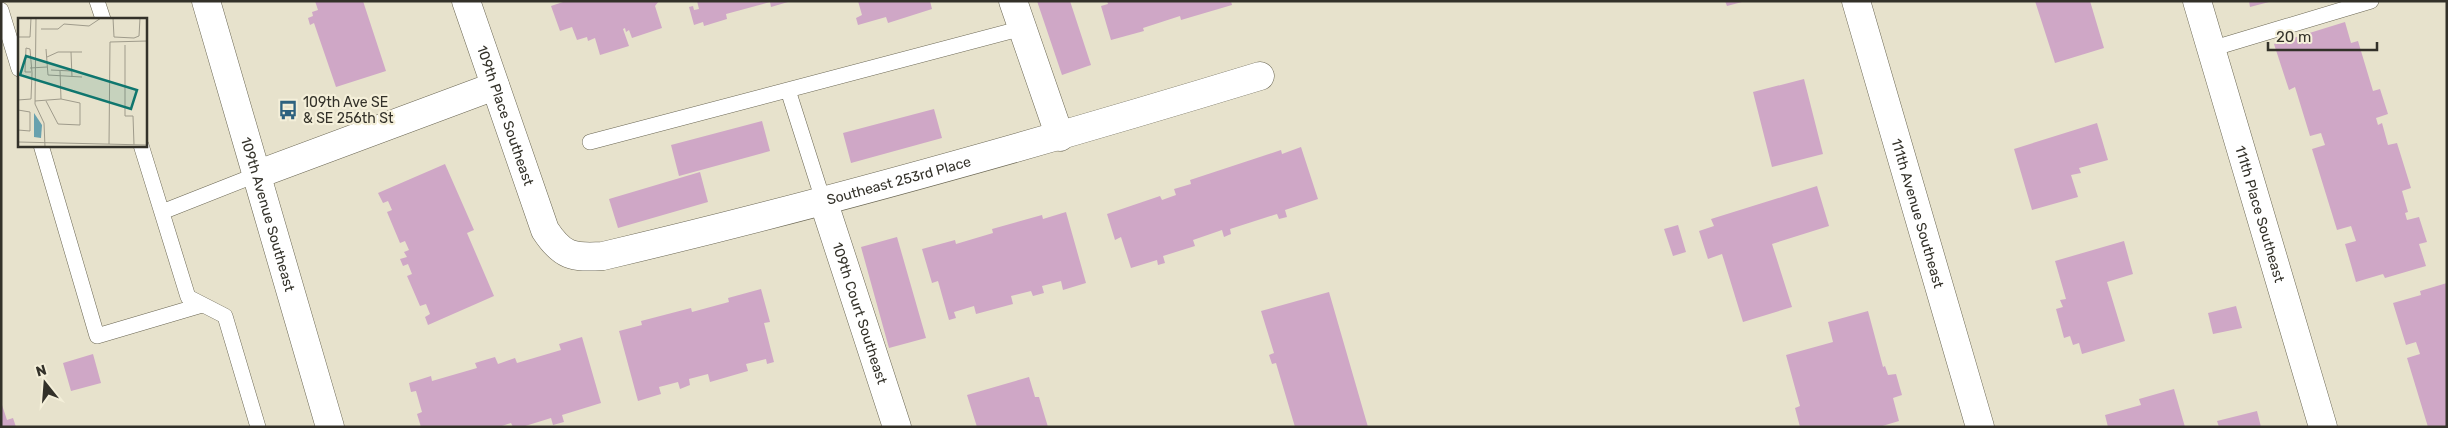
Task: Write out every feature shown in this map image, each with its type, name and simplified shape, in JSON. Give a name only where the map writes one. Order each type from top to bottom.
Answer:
[{"type":"street","name":"109th Avenue Southeast","points":[[206,1],[330,427]]},
{"type":"street","name":"109th Place Southeast","points":[[466,1],[545,230]]},
{"type":"street","points":[[1013,1],[1060,137]]},
{"type":"street","name":"111th Avenue Southeast","points":[[1856,1],[1980,427]]},
{"type":"street","name":"111th Place Southeast","points":[[2197,1],[2323,427]]},
{"type":"street","name":"Southeast 253rd Place","points":[[545,230],[556,247],[571,256],[602,256],[1060,137],[1260,76]]},
{"type":"street","points":[[256,176],[495,86]]},
{"type":"street","name":"109th Court Southeast","points":[[823,200],[897,427]]},
{"type":"lane","points":[[98,1],[103,18]]},
{"type":"lane","points":[[2211,50],[2371,1]]},
{"type":"lane","points":[[1,10],[18,66]]},
{"type":"lane","points":[[590,142],[1022,28]]},
{"type":"lane","points":[[788,90],[823,200]]},
{"type":"lane","points":[[42,146],[98,336],[202,305]]},
{"type":"lane","points":[[141,146],[188,297],[225,316],[258,427]]},
{"type":"lane","points":[[162,212],[256,176]]},
{"type":"building","points":[[315,1],[363,1],[386,71],[336,87],[314,23],[310,25],[308,18],[313,16],[312,12],[318,10]]},
{"type":"building","points":[[566,1],[659,1],[655,6],[662,28],[632,38],[629,30],[626,32],[625,28],[623,29],[629,46],[600,55],[595,38],[588,41],[587,37],[577,40],[572,27],[560,31],[551,6]]},
{"type":"building","points":[[697,1],[788,2],[771,7],[770,2],[726,14],[727,19],[704,26],[703,22],[694,25],[689,7],[693,6],[694,10],[699,9]]},
{"type":"building","points":[[858,1],[930,1],[932,9],[888,23],[886,17],[858,25],[856,18],[862,15]]},
{"type":"building","points":[[1037,1],[1070,1],[1091,65],[1062,75]]},
{"type":"building","points":[[1107,1],[1231,1],[1232,5],[1181,20],[1180,16],[1143,28],[1144,31],[1111,40],[1101,6],[1108,4]]},
{"type":"building","points":[[1725,1],[1742,1],[1742,2],[1727,6]]},
{"type":"building","points":[[2035,1],[2090,1],[2104,48],[2055,63]]},
{"type":"building","points":[[2249,1],[2269,1],[2269,2],[2250,7]]},
{"type":"building","points":[[2345,22],[2351,43],[2358,41],[2373,91],[2380,89],[2388,114],[2376,118],[2378,125],[2382,123],[2388,145],[2397,143],[2411,188],[2402,191],[2408,212],[2405,213],[2407,220],[2419,217],[2427,242],[2419,244],[2426,266],[2385,278],[2383,274],[2356,282],[2345,244],[2356,241],[2351,226],[2337,230],[2312,149],[2325,145],[2321,133],[2310,136],[2295,87],[2289,90],[2274,44]]},
{"type":"building","points":[[1804,79],[1823,154],[1772,167],[1753,92]]},
{"type":"building","points":[[934,109],[942,138],[851,163],[843,133]]},
{"type":"building","points":[[762,121],[770,151],[679,176],[671,145]]},
{"type":"building","points":[[2097,123],[2108,160],[2079,168],[2081,173],[2071,175],[2078,197],[2032,210],[2014,149]]},
{"type":"building","points":[[1301,147],[1318,199],[1285,210],[1287,217],[1279,219],[1277,214],[1230,229],[1231,234],[1224,237],[1222,230],[1193,240],[1195,246],[1163,256],[1165,263],[1158,265],[1157,260],[1131,268],[1121,237],[1115,240],[1107,214],[1160,196],[1162,200],[1176,195],[1174,189],[1191,184],[1190,180],[1281,150],[1282,154]]},
{"type":"building","points":[[445,164],[474,230],[467,233],[494,296],[428,325],[425,317],[430,314],[426,304],[420,306],[407,276],[412,274],[408,264],[403,266],[400,259],[407,257],[404,252],[409,250],[405,241],[400,243],[387,212],[392,210],[388,201],[383,203],[378,193]]},
{"type":"building","points":[[700,172],[708,202],[618,228],[609,199]]},
{"type":"building","points":[[1817,186],[1829,226],[1772,244],[1792,307],[1743,322],[1722,254],[1708,259],[1699,231],[1714,226],[1711,219]]},
{"type":"building","points":[[1066,212],[1086,283],[1063,290],[1061,281],[1042,286],[1044,293],[1033,296],[1031,291],[1011,296],[1013,304],[976,314],[974,306],[954,312],[956,318],[949,320],[938,281],[932,283],[922,249],[955,240],[956,244],[993,233],[992,229],[1042,215],[1043,219]]},
{"type":"building","points":[[1678,225],[1686,252],[1673,256],[1664,229]]},
{"type":"building","points":[[897,237],[926,338],[889,348],[861,247]]},
{"type":"building","points":[[2124,241],[2133,274],[2107,282],[2125,341],[2082,354],[2079,343],[2073,345],[2070,336],[2064,338],[2056,309],[2063,307],[2060,300],[2066,299],[2055,261]]},
{"type":"building","points":[[2447,283],[2447,427],[2428,427],[2407,358],[2420,354],[2416,342],[2406,345],[2393,303],[2421,295],[2420,291]]},
{"type":"building","points":[[761,289],[770,322],[764,323],[774,362],[767,364],[766,359],[746,364],[748,371],[710,382],[708,374],[689,379],[690,385],[680,389],[678,382],[659,387],[661,394],[638,401],[619,331],[642,325],[641,321],[691,308],[692,312],[729,302],[728,298]]},
{"type":"building","points":[[1329,292],[1368,427],[1295,427],[1276,363],[1272,364],[1269,355],[1274,353],[1261,311]]},
{"type":"building","points":[[2236,306],[2242,328],[2213,334],[2208,313]]},
{"type":"building","points":[[1868,311],[1883,367],[1885,366],[1888,375],[1896,374],[1902,395],[1893,398],[1899,421],[1879,427],[1800,427],[1795,408],[1800,406],[1786,355],[1833,342],[1828,322]]},
{"type":"building","points":[[582,337],[601,403],[562,415],[564,422],[553,425],[551,418],[522,427],[513,427],[511,423],[499,427],[421,427],[417,414],[422,412],[416,391],[411,392],[409,383],[431,376],[432,381],[477,368],[475,363],[495,357],[498,364],[515,358],[517,363],[561,350],[559,344]]},
{"type":"building","points":[[93,354],[101,383],[71,391],[63,363]]},
{"type":"building","points":[[1029,377],[1035,397],[1039,397],[1048,427],[977,427],[967,395]]},
{"type":"building","points":[[2174,389],[2185,427],[2108,427],[2105,415],[2141,405],[2139,399]]},
{"type":"building","points":[[1,402],[7,420],[13,418],[16,427],[1,427]]},
{"type":"building","points":[[2257,411],[2261,427],[2219,427],[2217,421]]},
{"type":"place","name":"109th Ave SE & SE 256th St","points":[[288,110]]}]
